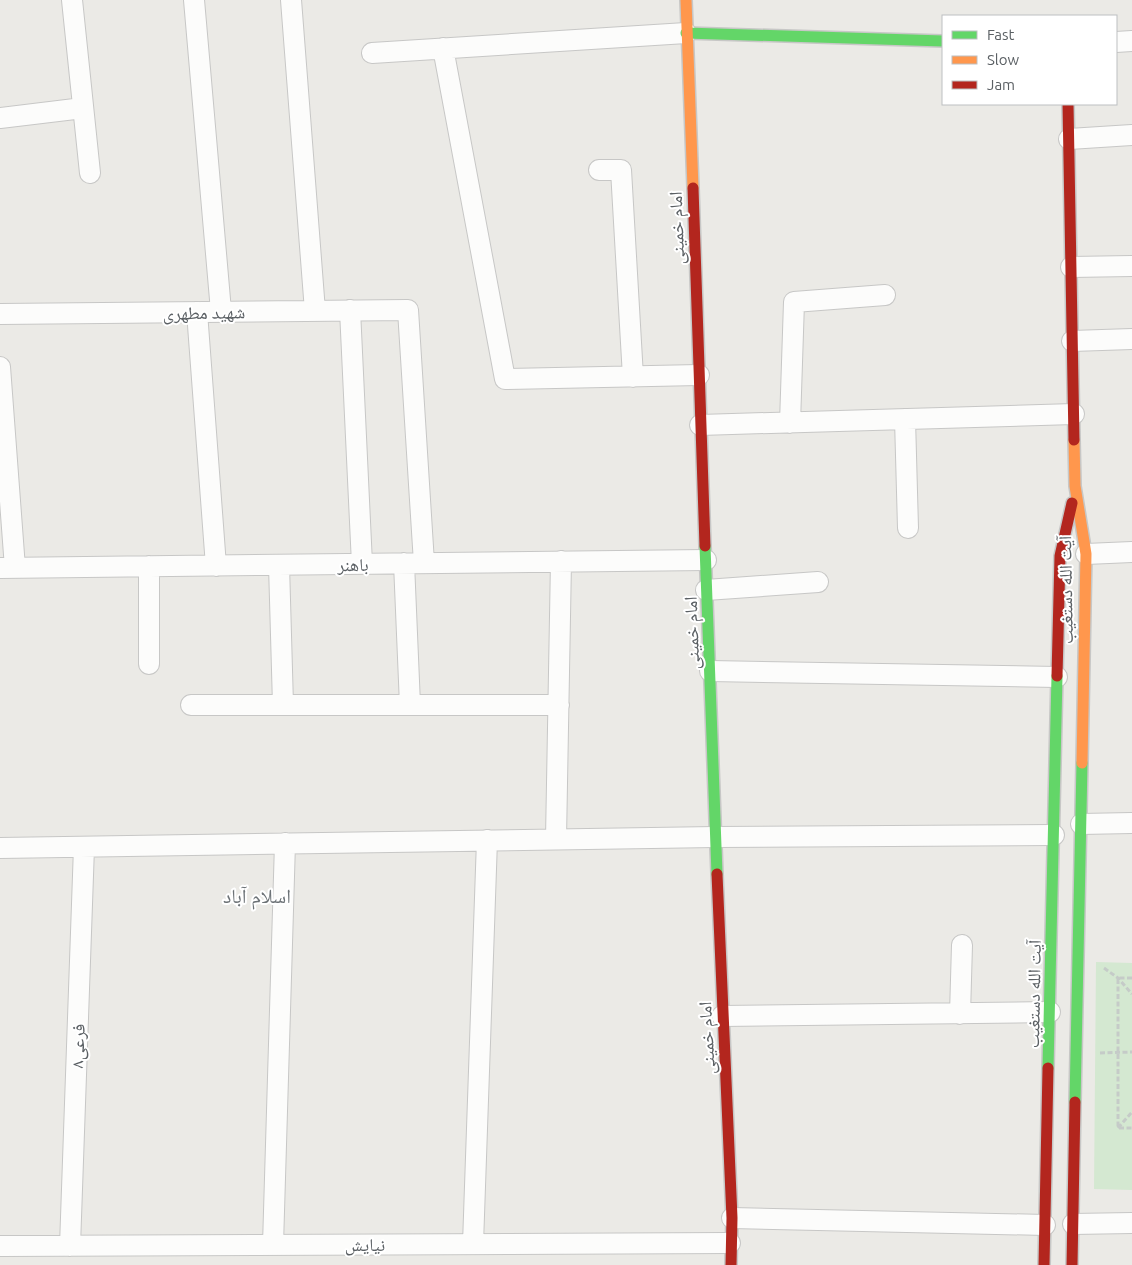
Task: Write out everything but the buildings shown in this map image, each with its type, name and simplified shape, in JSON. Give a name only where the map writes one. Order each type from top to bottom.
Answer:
[{"type":"street","points":[[72,0],[90,173]]},
{"type":"street","points":[[194,0],[222,312]]},
{"type":"street","points":[[291,0],[315,310]]},
{"type":"street","name":"امام خمینی","points":[[686,0],[715,837],[732,1218],[731,1265]]},
{"type":"street","points":[[372,53],[686,33],[942,41]]},
{"type":"street","points":[[1117,42],[1132,41]]},
{"type":"street","points":[[443,48],[506,380],[699,376]]},
{"type":"street","points":[[1068,105],[1075,486]]},
{"type":"street","points":[[0,118],[83,108]]},
{"type":"street","points":[[1069,138],[1132,135]]},
{"type":"street","points":[[599,170],[621,170],[634,377]]},
{"type":"street","points":[[1071,267],[1132,266]]},
{"type":"street","points":[[790,423],[794,302],[885,295]]},
{"type":"street","points":[[350,310],[362,564]]},
{"type":"street","name":"شهید مطهری","points":[[0,314],[408,310],[424,563]]},
{"type":"street","points":[[197,312],[216,566]]},
{"type":"street","points":[[1072,341],[1132,338]]},
{"type":"street","points":[[0,367],[8,568]]},
{"type":"street","points":[[700,425],[1074,414]]},
{"type":"street","points":[[905,419],[908,528]]},
{"type":"street","name":"آیت الله دستغیب","points":[[1044,1265],[1059,1224],[1081,824],[1073,555],[1075,486]]},
{"type":"street","name":"آیت الله دستغیب","points":[[1072,1265],[1059,1224],[1050,1012],[1057,677],[1073,555],[1075,486]]},
{"type":"street","points":[[1073,555],[1132,552]]},
{"type":"street","name":"باهنر","points":[[8,568],[706,560]]},
{"type":"street","points":[[556,839],[561,562]]},
{"type":"street","points":[[404,563],[410,705]]},
{"type":"street","points":[[279,565],[283,705]]},
{"type":"street","points":[[149,566],[149,664]]},
{"type":"street","points":[[706,590],[818,582]]},
{"type":"street","points":[[710,670],[1057,677]]},
{"type":"street","points":[[191,705],[559,705]]},
{"type":"street","points":[[1081,824],[1132,823]]},
{"type":"street","points":[[0,848],[715,837],[1054,835]]},
{"type":"street","points":[[473,1244],[487,840]]},
{"type":"street","points":[[273,1245],[285,843]]},
{"type":"street","name":"فرعی۸","points":[[70,1246],[84,846]]},
{"type":"street","points":[[960,1014],[962,945]]},
{"type":"street","points":[[722,1016],[1050,1012]]},
{"type":"street","points":[[732,1218],[1059,1224],[1132,1223]]},
{"type":"street","name":"نیایش","points":[[0,1246],[730,1243]]},
{"type":"path","points":[[1118,978],[1132,978]]},
{"type":"path","points":[[1118,978],[1132,994]]},
{"type":"path","points":[[1118,978],[1118,1128]]},
{"type":"path","points":[[1118,1128],[1132,1112]]},
{"type":"path","points":[[1118,1128],[1132,1128]]},
{"type":"green space","points":[[1096,962],[1132,963],[1132,1190],[1094,1189]]},
{"type":"traffic: fast","points":[[686,33],[942,41]]},
{"type":"traffic: fast","points":[[705,546],[717,874]]},
{"type":"traffic: fast","points":[[1048,1068],[1057,676]]},
{"type":"traffic: fast","points":[[1075,1102],[1082,763]]},
{"type":"traffic: slow","points":[[686,0],[693,188]]},
{"type":"traffic: slow","points":[[1074,440],[1075,486],[1086,554],[1082,763]]},
{"type":"traffic: jam","points":[[1068,105],[1074,440]]},
{"type":"traffic: jam","points":[[693,188],[705,546]]},
{"type":"traffic: jam","points":[[1057,676],[1060,556],[1072,503]]},
{"type":"traffic: jam","points":[[717,874],[732,1218],[731,1265]]},
{"type":"traffic: jam","points":[[1044,1265],[1048,1068]]},
{"type":"traffic: jam","points":[[1072,1265],[1075,1102]]},
{"type":"district","name":"اسلام آباد","points":[[257,895]]}]
